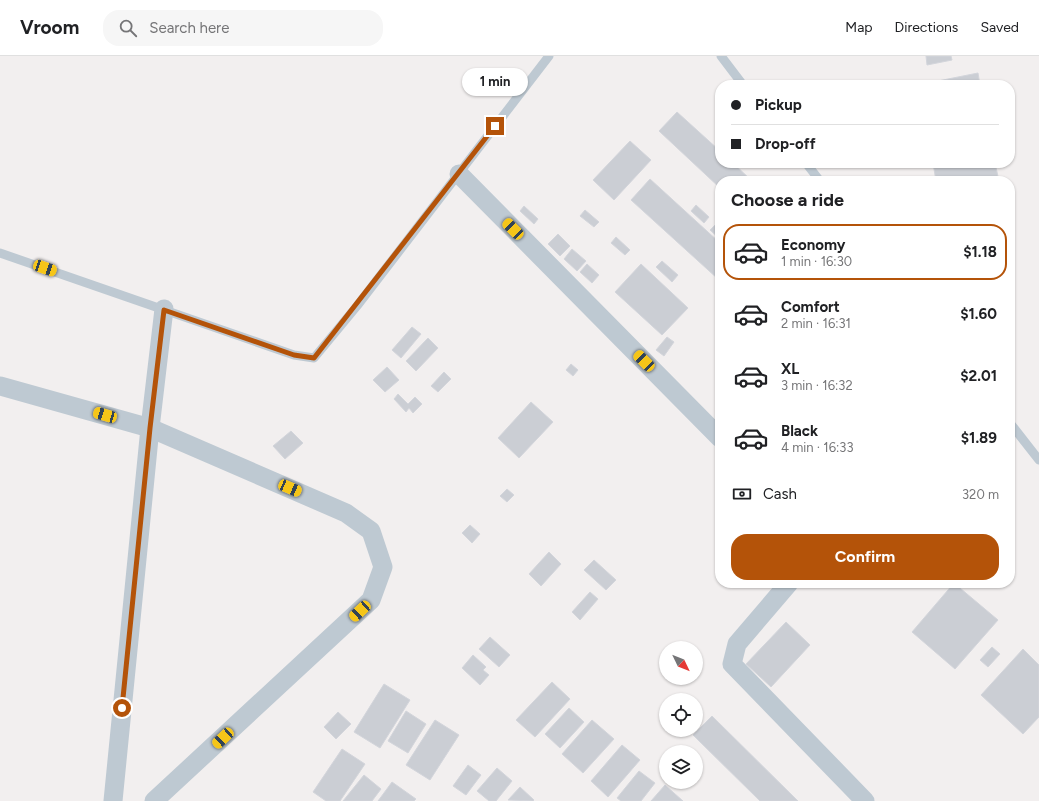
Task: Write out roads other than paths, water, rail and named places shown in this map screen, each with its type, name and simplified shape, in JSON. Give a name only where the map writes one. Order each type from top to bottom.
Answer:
[{"type":"street","points":[[458,174],[715,433]]},
{"type":"street","points":[[113,801],[150,428],[164,310]]},
{"type":"street","points":[[0,386],[150,428],[346,513],[371,531],[382,566],[371,600],[154,801]]},
{"type":"street","points":[[785,588],[737,644],[732,664],[865,801]]},
{"type":"lane","points":[[0,253],[294,355],[314,358],[549,56]]},
{"type":"lane","points":[[721,56],[739,80]]},
{"type":"lane","points":[[810,168],[816,176]]},
{"type":"lane","points":[[1015,429],[1039,460]]}]
